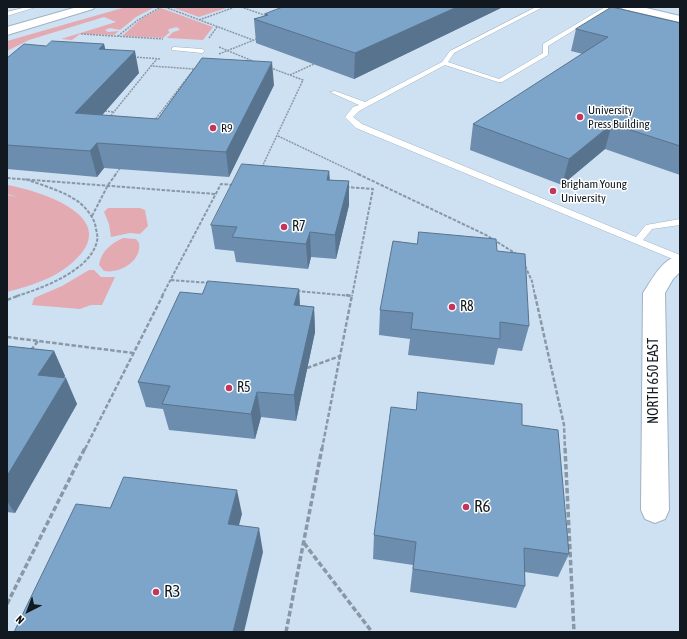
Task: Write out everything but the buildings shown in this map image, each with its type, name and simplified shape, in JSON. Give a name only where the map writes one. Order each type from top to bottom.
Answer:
[{"type":"street","points":[[7,31],[89,7]]},
{"type":"street","points":[[627,7],[646,9],[680,20]]},
{"type":"street","name":"NORTH 650 EAST","points":[[655,510],[654,293],[665,275],[680,260]]},
{"type":"lane","points":[[7,14],[33,7]]},
{"type":"lane","points":[[540,7],[452,52],[444,63],[364,104],[352,111],[348,117],[359,126],[638,241],[680,260]]},
{"type":"lane","points":[[444,63],[500,81],[546,54],[545,45],[609,7]]},
{"type":"lane","points":[[174,49],[202,51]]},
{"type":"lane","points":[[333,92],[364,104]]},
{"type":"lane","points":[[638,241],[649,227],[680,222]]},
{"type":"path","points":[[118,36],[147,13],[161,7]]},
{"type":"path","points":[[165,7],[253,40]]},
{"type":"path","points":[[198,20],[235,7]]},
{"type":"path","points":[[241,7],[271,17]]},
{"type":"path","points":[[206,41],[217,27]]},
{"type":"path","points":[[81,34],[169,39]]},
{"type":"path","points":[[235,48],[261,37]]},
{"type":"path","points":[[215,45],[260,64]]},
{"type":"path","points":[[106,122],[157,59],[133,57]]},
{"type":"path","points":[[290,75],[314,64]]},
{"type":"path","points":[[151,66],[194,69],[153,123]]},
{"type":"path","points":[[258,171],[263,166],[278,136],[303,80],[268,67]]},
{"type":"path","points":[[125,89],[133,89]]},
{"type":"path","points":[[106,111],[114,112]]},
{"type":"path","points":[[278,136],[486,235],[520,256]]},
{"type":"path","points":[[92,216],[108,185],[121,167]]},
{"type":"path","points":[[7,178],[215,194]]},
{"type":"path","points":[[7,300],[50,284],[75,270],[95,251],[99,233],[92,216],[76,200],[25,179]]},
{"type":"path","points":[[7,604],[215,194],[221,184],[235,185]]},
{"type":"path","points":[[286,632],[373,189],[341,186]]},
{"type":"path","points":[[523,262],[532,281],[564,424],[574,632]]},
{"type":"path","points":[[171,280],[210,283]]},
{"type":"path","points":[[289,290],[352,296]]},
{"type":"path","points":[[7,337],[133,353]]},
{"type":"path","points":[[30,353],[38,341]]},
{"type":"path","points":[[307,368],[340,356]]},
{"type":"path","points":[[304,543],[372,632]]},
{"type":"shaded area","points":[[126,7],[155,7],[136,17],[120,30],[110,28],[105,30],[108,32],[119,31],[114,35],[80,34],[72,40],[61,39],[116,22],[104,17],[29,40],[7,51],[7,41]]},
{"type":"shaded area","points":[[171,7],[229,7],[199,17]]},
{"type":"shaded area","points":[[161,8],[213,27],[203,40],[167,38],[173,32],[180,30],[177,27],[169,29],[168,31],[170,32],[163,38],[122,36],[141,19]]},
{"type":"shaded area","points":[[7,185],[39,193],[57,200],[72,209],[84,220],[89,233],[86,247],[65,269],[49,278],[7,292],[7,195],[18,197],[7,194]]},
{"type":"shaded area","points":[[108,208],[140,208],[145,210],[148,226],[140,234],[130,233],[111,237],[109,224],[104,212]]},
{"type":"shaded area","points":[[123,238],[136,239],[139,243],[137,255],[129,265],[123,268],[104,271],[99,265],[102,256],[111,245]]},
{"type":"shaded area","points":[[89,270],[94,270],[101,277],[115,277],[102,305],[91,305],[80,309],[32,305],[34,298],[62,286]]},
{"type":"place","name":"University Press Building","points":[[580,117]]},
{"type":"place","name":"R9","points":[[213,128]]},
{"type":"place","name":"Brigham Young University","points":[[553,191]]},
{"type":"place","name":"R7","points":[[284,227]]},
{"type":"place","name":"R8","points":[[452,307]]},
{"type":"place","name":"R5","points":[[229,388]]},
{"type":"place","name":"R6","points":[[466,507]]},
{"type":"place","name":"R3","points":[[156,592]]}]
